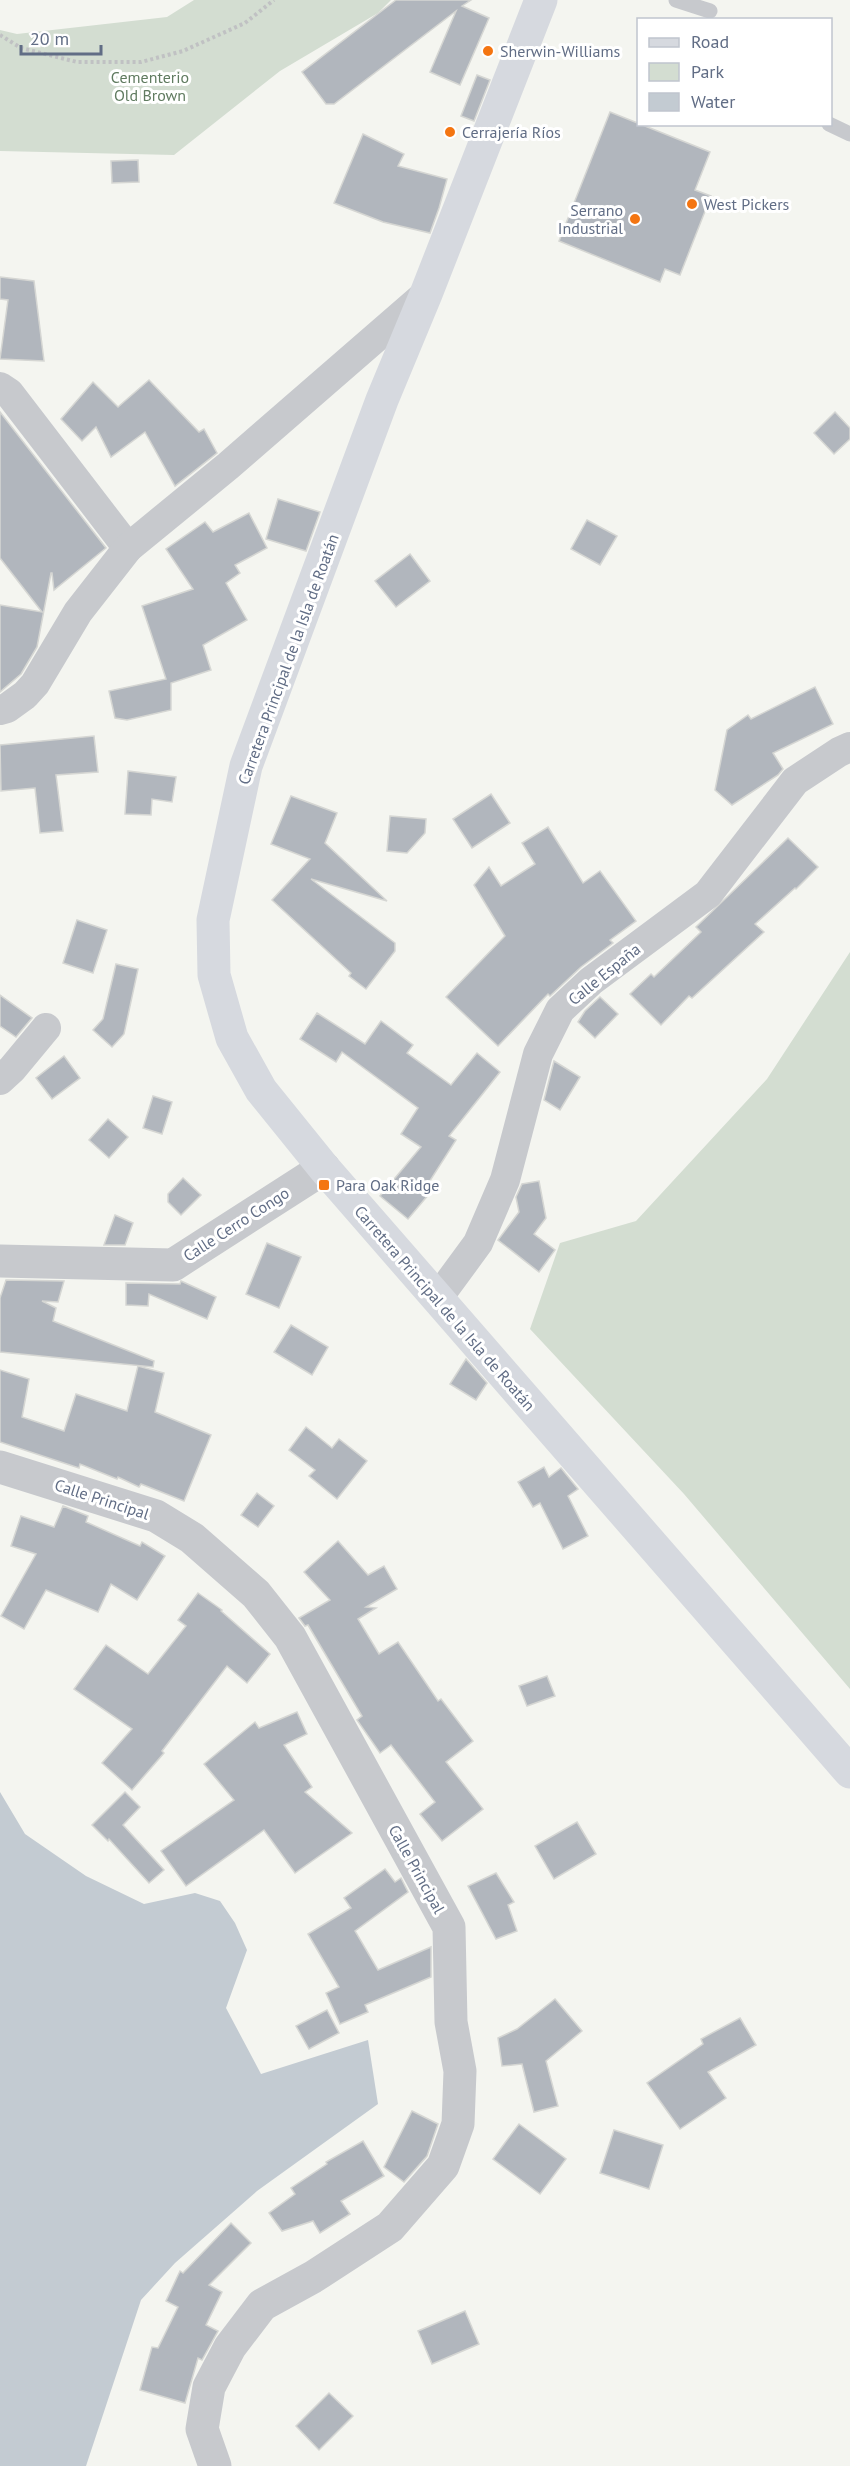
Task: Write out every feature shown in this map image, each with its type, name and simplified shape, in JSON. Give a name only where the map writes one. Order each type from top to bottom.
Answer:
[{"type":"main road","name":"Carretera Principal de la Isla de Roatán","points":[[541,0],[382,400],[246,766],[213,920],[214,975],[232,1038],[261,1090],[324,1168],[437,1299],[850,1772]]},
{"type":"street","points":[[0,710],[25,695],[35,684],[78,612],[128,548],[228,466],[426,294]]},
{"type":"street","points":[[0,387],[9,393],[128,548]]},
{"type":"street","name":"Calle España","points":[[437,1299],[478,1243],[505,1180],[538,1054],[560,1010],[591,981],[708,894],[795,781],[850,747]]},
{"type":"street","points":[[0,1080],[46,1028]]},
{"type":"street","name":"Calle Cerro Congo","points":[[0,1262],[173,1265],[324,1168]]},
{"type":"street","name":"Calle Principal","points":[[0,1467],[156,1516],[192,1538],[256,1594],[290,1637],[449,1927],[451,2022],[460,2071],[459,2114],[458,2124],[443,2166],[390,2227],[313,2277],[262,2305],[230,2347],[209,2388],[202,2429],[215,2466]]},
{"type":"lane","points":[[676,0],[711,10]]},
{"type":"lane","points":[[832,125],[850,134]]},
{"type":"path","points":[[0,35],[21,48],[77,62],[141,62],[183,51],[244,23],[274,0]]},
{"type":"green space","name":"Cementerio Old Brown","points":[[194,0],[391,0],[378,13],[280,71],[174,155],[0,151],[0,30],[17,34],[167,17]]},
{"type":"green space","points":[[850,952],[850,1689],[684,1494],[530,1329],[560,1243],[636,1221],[767,1079]]},
{"type":"water","points":[[0,1792],[25,1834],[86,1876],[144,1904],[195,1893],[220,1901],[235,1923],[247,1950],[226,2008],[261,2074],[368,2040],[378,2104],[257,2191],[175,2263],[141,2300],[86,2466],[0,2466]]},
{"type":"building","points":[[396,0],[471,0],[462,6],[489,18],[460,85],[430,72],[456,11],[334,104],[326,104],[302,72]]},
{"type":"building","points":[[477,75],[490,80],[474,121],[461,116]]},
{"type":"building","name":"Serrano Industrial","points":[[610,112],[637,123],[637,126],[645,126],[710,152],[695,190],[711,196],[680,275],[665,269],[660,282],[559,241]]},
{"type":"building","points":[[363,134],[404,154],[398,166],[447,179],[430,233],[383,222],[334,203]]},
{"type":"building","points":[[138,160],[139,182],[112,183],[111,161]]},
{"type":"building","points":[[0,277],[34,281],[44,361],[0,359],[8,300],[0,299]]},
{"type":"building","points":[[149,380],[199,432],[204,429],[217,453],[175,486],[145,432],[111,457],[96,427],[82,441],[61,419],[93,382],[118,407]]},
{"type":"building","points":[[0,412],[106,548],[54,590],[51,573],[37,647],[21,674],[0,692],[0,605],[42,612],[0,558]]},
{"type":"building","points":[[835,412],[850,428],[850,439],[834,454],[814,433]]},
{"type":"building","points":[[278,499],[320,512],[306,551],[266,539]]},
{"type":"building","points":[[249,513],[267,548],[235,565],[240,573],[226,583],[247,620],[203,645],[211,670],[171,683],[171,710],[127,720],[115,718],[109,691],[166,679],[142,606],[193,589],[166,549],[205,522],[213,532]]},
{"type":"building","points":[[587,520],[617,536],[600,565],[571,549]]},
{"type":"building","points":[[410,554],[430,581],[396,607],[375,581]]},
{"type":"building","points":[[815,687],[833,724],[773,753],[783,769],[778,775],[732,805],[715,790],[727,730],[748,715],[751,719]]},
{"type":"building","points":[[94,736],[98,772],[56,775],[63,831],[40,833],[35,788],[1,791],[0,745]]},
{"type":"building","points":[[128,771],[176,777],[172,802],[152,799],[151,815],[125,814]]},
{"type":"building","points":[[491,794],[510,823],[472,848],[453,819]]},
{"type":"building","points":[[291,796],[337,813],[325,843],[387,901],[311,879],[395,943],[395,951],[366,989],[349,976],[351,973],[272,900],[310,859],[271,844]]},
{"type":"building","points":[[390,816],[426,819],[425,833],[407,853],[387,851]]},
{"type":"building","points":[[548,827],[583,883],[600,871],[636,921],[610,940],[613,943],[581,967],[550,996],[548,994],[498,1046],[446,997],[505,936],[474,885],[489,867],[501,886],[535,864],[522,843]]},
{"type":"building","points":[[788,838],[818,867],[755,924],[764,932],[692,998],[689,996],[661,1025],[630,994],[651,974],[654,977],[701,932],[696,927]]},
{"type":"building","points":[[77,920],[107,930],[93,973],[63,963]]},
{"type":"building","points":[[116,964],[138,969],[124,1034],[112,1047],[93,1030],[103,1019]]},
{"type":"building","points":[[0,995],[32,1018],[16,1037],[0,1026]]},
{"type":"building","points":[[600,997],[618,1014],[595,1038],[578,1022],[585,1011]]},
{"type":"building","points":[[317,1013],[365,1044],[381,1021],[413,1045],[407,1053],[451,1085],[477,1053],[500,1072],[449,1136],[456,1140],[424,1190],[429,1194],[408,1219],[380,1196],[421,1147],[401,1134],[418,1108],[342,1052],[336,1062],[300,1039]]},
{"type":"building","points":[[64,1056],[80,1078],[52,1099],[36,1078]]},
{"type":"building","points":[[554,1061],[580,1077],[560,1110],[544,1100]]},
{"type":"building","points":[[153,1096],[172,1102],[162,1134],[143,1128]]},
{"type":"building","points":[[108,1119],[128,1137],[109,1158],[89,1140]]},
{"type":"building","points":[[183,1178],[201,1195],[181,1215],[168,1202],[168,1194]]},
{"type":"building","points":[[539,1181],[546,1218],[534,1234],[555,1250],[539,1272],[498,1240],[519,1212],[516,1197],[522,1184]]},
{"type":"building","points":[[115,1215],[133,1223],[125,1245],[104,1245]]},
{"type":"building","points":[[267,1243],[301,1257],[279,1308],[246,1294]]},
{"type":"building","points":[[6,1280],[64,1281],[58,1302],[42,1301],[56,1308],[53,1321],[154,1361],[153,1367],[0,1352],[0,1298]]},
{"type":"building","points":[[181,1281],[216,1297],[207,1319],[149,1294],[148,1306],[126,1305],[126,1283],[180,1284]]},
{"type":"building","points":[[291,1325],[328,1347],[312,1375],[274,1352]]},
{"type":"building","points":[[466,1359],[487,1383],[476,1400],[450,1384]]},
{"type":"building","points":[[138,1366],[164,1373],[155,1412],[211,1435],[184,1501],[141,1484],[139,1487],[80,1464],[79,1468],[0,1442],[0,1370],[29,1379],[22,1417],[64,1431],[76,1394],[127,1411]]},
{"type":"building","points":[[306,1427],[332,1448],[339,1439],[367,1461],[337,1499],[309,1476],[315,1470],[289,1450]]},
{"type":"building","points":[[544,1467],[549,1477],[561,1468],[578,1489],[568,1496],[588,1536],[563,1549],[540,1503],[533,1507],[518,1482]]},
{"type":"building","points":[[257,1493],[274,1506],[258,1527],[241,1515]]},
{"type":"building","points":[[63,1506],[88,1516],[86,1522],[140,1546],[142,1542],[165,1556],[137,1600],[111,1584],[98,1612],[46,1590],[24,1629],[1,1616],[36,1554],[11,1546],[21,1516],[54,1527]]},
{"type":"building","points":[[338,1541],[368,1575],[384,1566],[397,1589],[366,1607],[376,1608],[358,1619],[379,1654],[398,1642],[438,1701],[441,1699],[473,1741],[446,1762],[483,1809],[442,1841],[420,1814],[435,1802],[391,1745],[380,1753],[357,1720],[362,1716],[308,1625],[305,1626],[299,1618],[330,1600],[304,1572]]},
{"type":"building","points":[[198,1593],[222,1610],[270,1654],[247,1683],[227,1666],[162,1751],[164,1753],[132,1790],[102,1763],[132,1729],[74,1689],[106,1645],[148,1674],[186,1626],[178,1620]]},
{"type":"building","points":[[547,1676],[555,1696],[527,1706],[519,1686]]},
{"type":"building","points":[[297,1712],[307,1734],[284,1745],[312,1787],[305,1792],[352,1833],[295,1873],[264,1830],[186,1886],[161,1851],[234,1800],[204,1764],[255,1722],[259,1728]]},
{"type":"building","points":[[125,1792],[140,1807],[123,1825],[164,1870],[149,1883],[109,1839],[108,1841],[92,1825]]},
{"type":"building","points":[[577,1822],[596,1854],[554,1879],[535,1846]]},
{"type":"building","points":[[385,1869],[395,1882],[401,1878],[408,1892],[355,1931],[378,1970],[431,1947],[431,1977],[365,2005],[368,2012],[340,2024],[326,1993],[339,1987],[308,1934],[351,1908],[344,1898]]},
{"type":"building","points":[[496,1873],[514,1902],[508,1905],[517,1931],[496,1939],[468,1886]]},
{"type":"building","points":[[555,1999],[582,2031],[546,2061],[558,2106],[534,2112],[522,2064],[502,2066],[498,2038],[517,2029]]},
{"type":"building","points":[[327,2010],[339,2033],[309,2049],[296,2026]]},
{"type":"building","points":[[740,2018],[756,2045],[708,2072],[726,2098],[680,2129],[647,2083],[703,2044],[701,2039]]},
{"type":"building","points":[[412,2111],[438,2124],[427,2156],[404,2182],[384,2167]]},
{"type":"building","points":[[519,2124],[566,2159],[540,2194],[493,2159]]},
{"type":"building","points":[[614,2130],[663,2145],[649,2189],[600,2173]]},
{"type":"building","points":[[363,2141],[384,2176],[341,2201],[350,2214],[320,2233],[313,2221],[282,2231],[269,2213],[295,2194],[291,2188],[327,2164],[326,2162]]},
{"type":"building","points":[[231,2223],[251,2243],[209,2285],[222,2292],[206,2325],[218,2331],[202,2360],[198,2358],[185,2403],[140,2390],[152,2347],[158,2348],[178,2307],[166,2301],[180,2271],[183,2273]]},
{"type":"building","points":[[465,2311],[479,2344],[432,2364],[418,2331]]},
{"type":"building","points":[[329,2393],[353,2416],[319,2450],[296,2426]]},
{"type":"place","name":"Sherwin-Williams","points":[[488,51]]},
{"type":"place","name":"Cerrajería Ríos","points":[[450,132]]},
{"type":"place","name":"West Pickers","points":[[692,204]]},
{"type":"place","name":"Serrano Industrial","points":[[635,219]]},
{"type":"place","name":"Para Oak Ridge","points":[[324,1185]]}]
